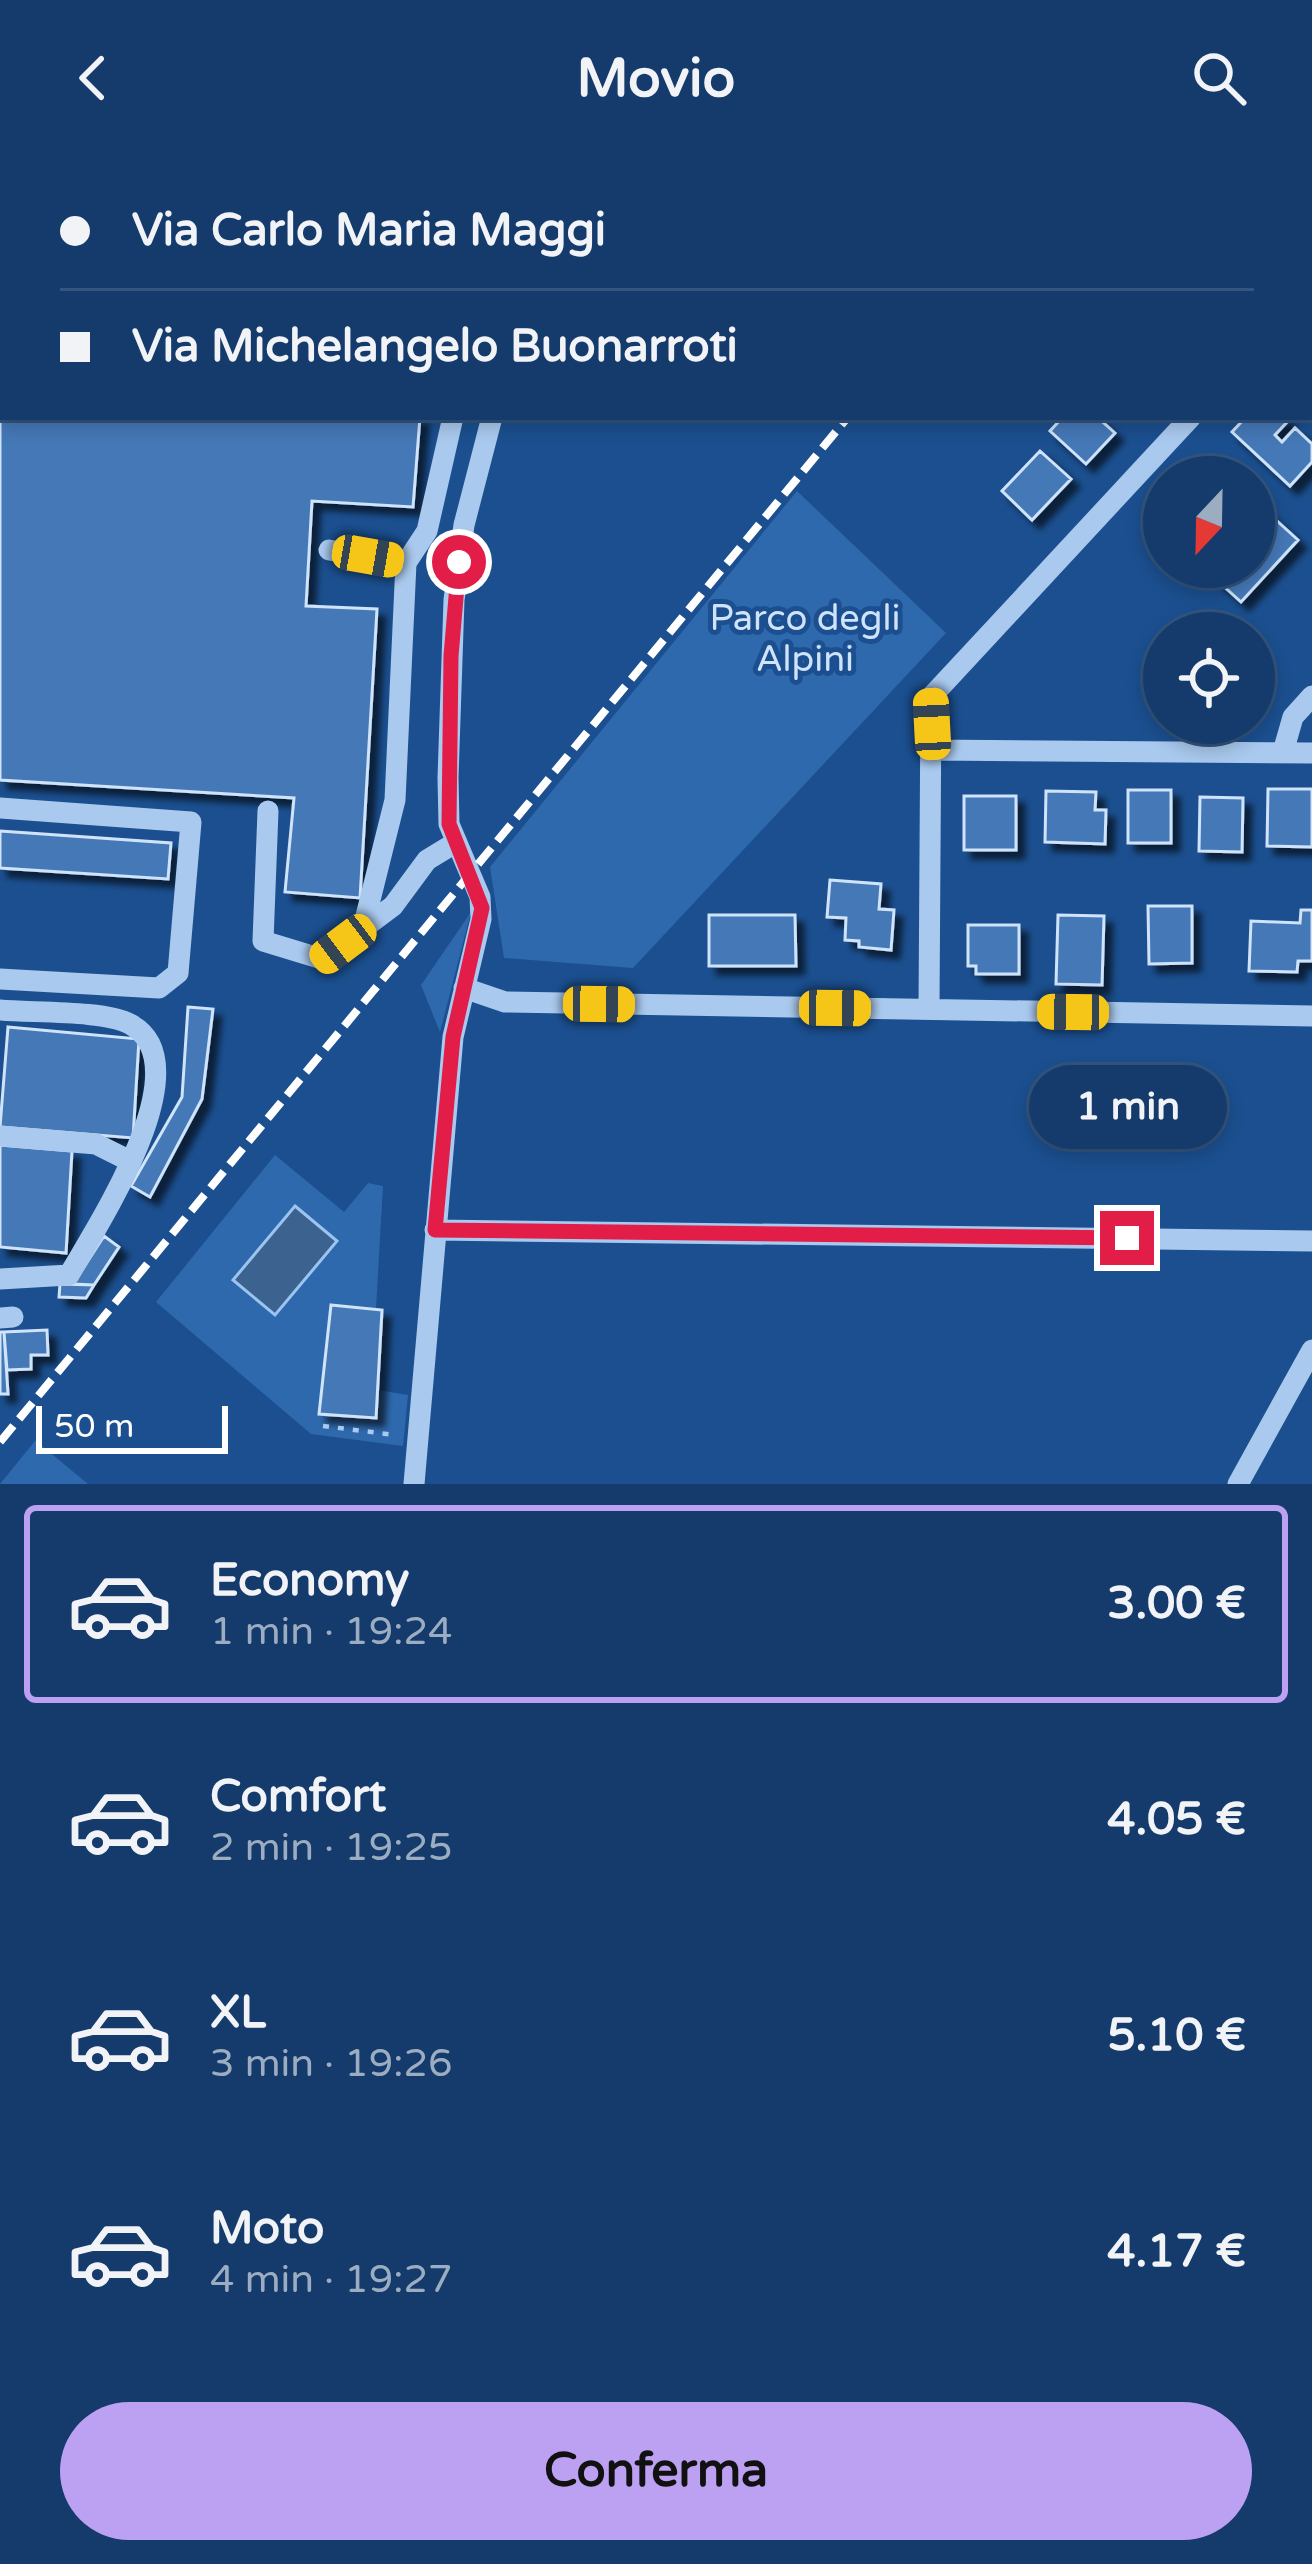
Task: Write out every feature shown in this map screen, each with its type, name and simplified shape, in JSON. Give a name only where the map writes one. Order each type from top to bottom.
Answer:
[{"type":"street","points":[[363,928],[395,800],[406,563],[428,530],[452,420]]},
{"type":"street","points":[[414,1484],[453,1037],[482,908],[455,843],[448,778],[454,600],[464,525],[491,420]]},
{"type":"street","points":[[929,1009],[931,697],[1188,420]]},
{"type":"street","points":[[328,550],[406,563]]},
{"type":"street","points":[[1283,752],[1293,717],[1312,696]]},
{"type":"street","points":[[933,750],[1312,753]]},
{"type":"street","points":[[0,808],[191,822],[178,973],[159,988],[0,979]]},
{"type":"street","points":[[268,811],[263,941],[322,959],[393,906],[427,860],[455,843]]},
{"type":"street","points":[[464,988],[505,1002],[1312,1016]]},
{"type":"street","points":[[0,1010],[126,1021],[144,1034],[156,1052],[149,1123],[69,1275],[0,1280]]},
{"type":"street","points":[[0,1136],[96,1144],[130,1160]]},
{"type":"street","points":[[435,1230],[1312,1241]]},
{"type":"street","points":[[1238,1484],[1312,1351]]},
{"type":"path","points":[[323,1426],[418,1440]]},
{"type":"green space","name":"Parco degli Alpini","points":[[797,491],[946,633],[633,968],[504,958],[490,867]]},
{"type":"green space","points":[[471,912],[440,1032],[421,985]]},
{"type":"green space","points":[[275,1155],[344,1212],[368,1183],[383,1186],[376,1308],[384,1309],[378,1390],[408,1395],[403,1446],[311,1434],[156,1302]]},
{"type":"green space","points":[[36,1441],[88,1484],[0,1484]]},
{"type":"shaded area","points":[[295,1206],[337,1241],[275,1315],[233,1280]]},
{"type":"building","points":[[0,420],[420,420],[413,507],[312,501],[306,606],[377,609],[360,898],[285,892],[294,798],[0,780]]},
{"type":"building","points":[[1060,420],[1100,420],[1115,433],[1086,464],[1050,431]]},
{"type":"building","points":[[1243,420],[1287,420],[1275,435],[1282,442],[1295,428],[1312,444],[1312,462],[1290,486],[1275,472],[1275,456],[1258,456],[1232,432]]},
{"type":"building","points":[[1040,451],[1071,479],[1032,520],[1002,491]]},
{"type":"building","points":[[1275,519],[1298,540],[1275,565]]},
{"type":"building","points":[[1226,588],[1254,588],[1241,602]]},
{"type":"building","points":[[1268,789],[1312,789],[1312,847],[1267,846]]},
{"type":"building","points":[[1128,790],[1171,790],[1171,843],[1128,843]]},
{"type":"building","points":[[1046,791],[1096,792],[1095,810],[1106,810],[1105,844],[1045,842]]},
{"type":"building","points":[[964,796],[1016,796],[1016,850],[964,850]]},
{"type":"building","points":[[1200,797],[1243,798],[1242,852],[1199,851]]},
{"type":"building","points":[[0,831],[171,843],[168,879],[0,868]]},
{"type":"building","points":[[830,880],[881,884],[879,909],[894,910],[891,950],[859,947],[859,941],[845,940],[846,918],[827,917]]},
{"type":"building","points":[[1148,906],[1192,906],[1192,963],[1149,964]]},
{"type":"building","points":[[1301,910],[1312,910],[1312,961],[1298,961],[1297,972],[1249,971],[1251,921],[1300,923]]},
{"type":"building","points":[[709,915],[795,915],[796,966],[709,966]]},
{"type":"building","points":[[1058,915],[1104,916],[1102,985],[1056,984]]},
{"type":"building","points":[[968,925],[1019,925],[1019,974],[976,974],[976,966],[968,966]]},
{"type":"building","points":[[188,1007],[213,1009],[202,1099],[150,1197],[131,1186],[182,1097]]},
{"type":"building","points":[[8,1027],[139,1039],[133,1138],[0,1127]]},
{"type":"building","points":[[0,1145],[72,1151],[66,1253],[0,1247]]},
{"type":"building","points":[[104,1236],[119,1247],[94,1285],[73,1284]]},
{"type":"building","points":[[60,1284],[94,1285],[86,1298],[59,1297]]},
{"type":"building","points":[[331,1305],[382,1310],[376,1418],[319,1414]]},
{"type":"building","points":[[47,1330],[48,1355],[31,1355],[31,1369],[7,1370],[4,1332]]},
{"type":"building","points":[[0,1332],[4,1332],[8,1394],[0,1394]]},
{"type":"railway","points":[[0,1442],[846,420]]},
{"type":"route","points":[[459,562],[451,656],[449,824],[482,908],[453,1037],[435,1230],[1127,1238]]}]
